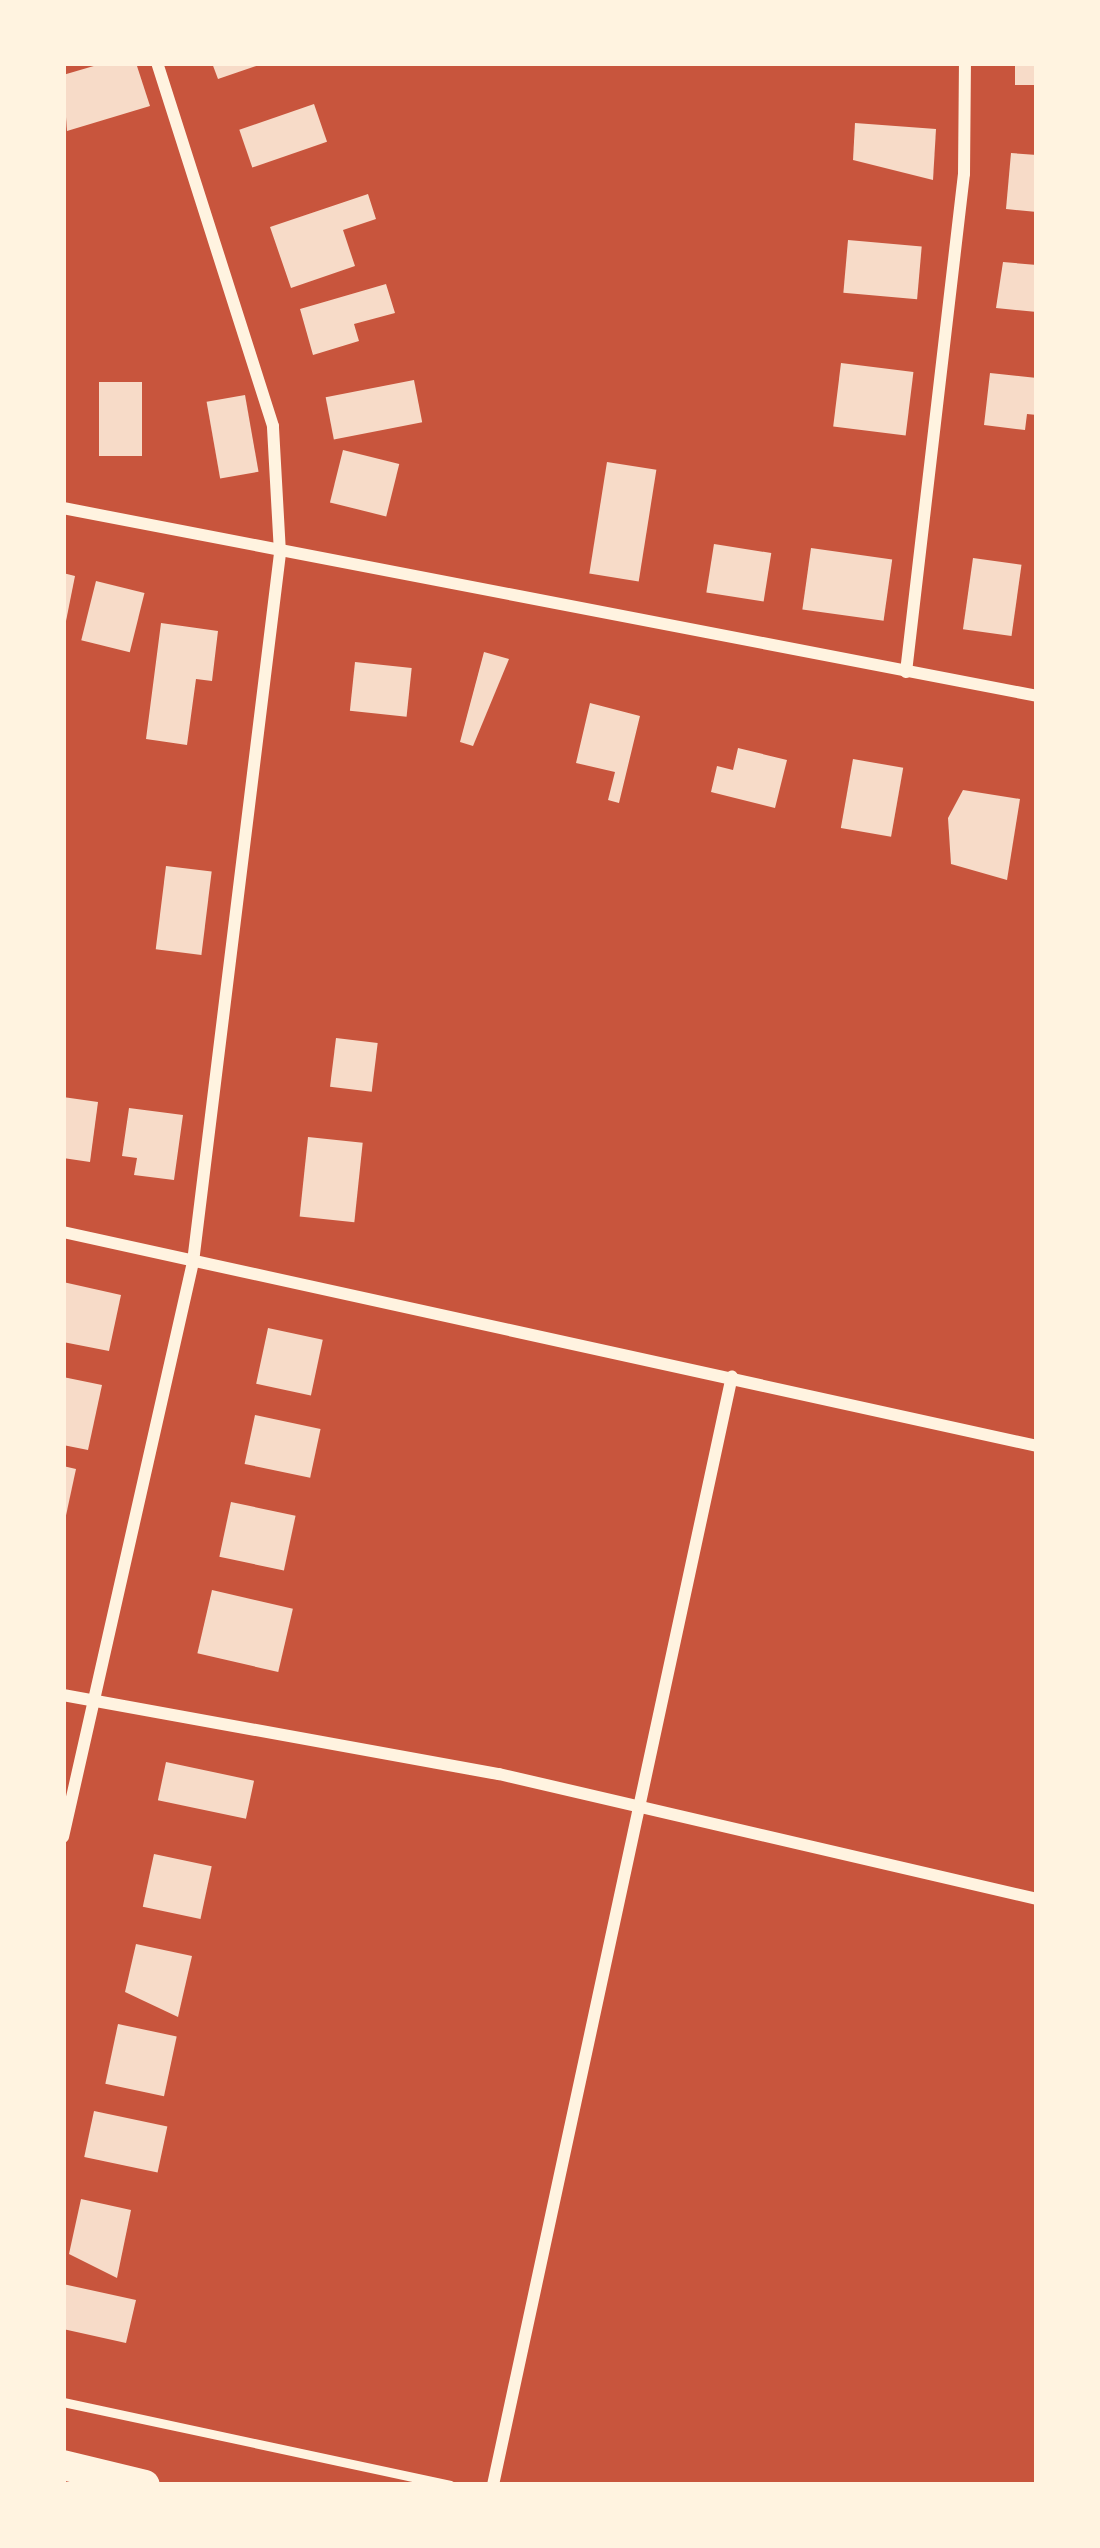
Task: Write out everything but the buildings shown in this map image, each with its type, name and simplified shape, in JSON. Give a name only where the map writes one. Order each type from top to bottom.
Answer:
[{"type":"main road","points":[[73,2470],[146,2485]]},
{"type":"street","points":[[63,1837],[193,1262],[280,554],[273,426],[158,63]]},
{"type":"street","points":[[906,672],[964,174],[965,63]]},
{"type":"street","points":[[63,508],[280,554],[1037,696]]},
{"type":"street","points":[[63,1232],[1037,1447]]},
{"type":"street","points":[[493,2485],[644,1808],[731,1376]]},
{"type":"street","points":[[63,1694],[644,1808],[1037,1899]]},
{"type":"lane","points":[[63,2402],[450,2485]]}]
